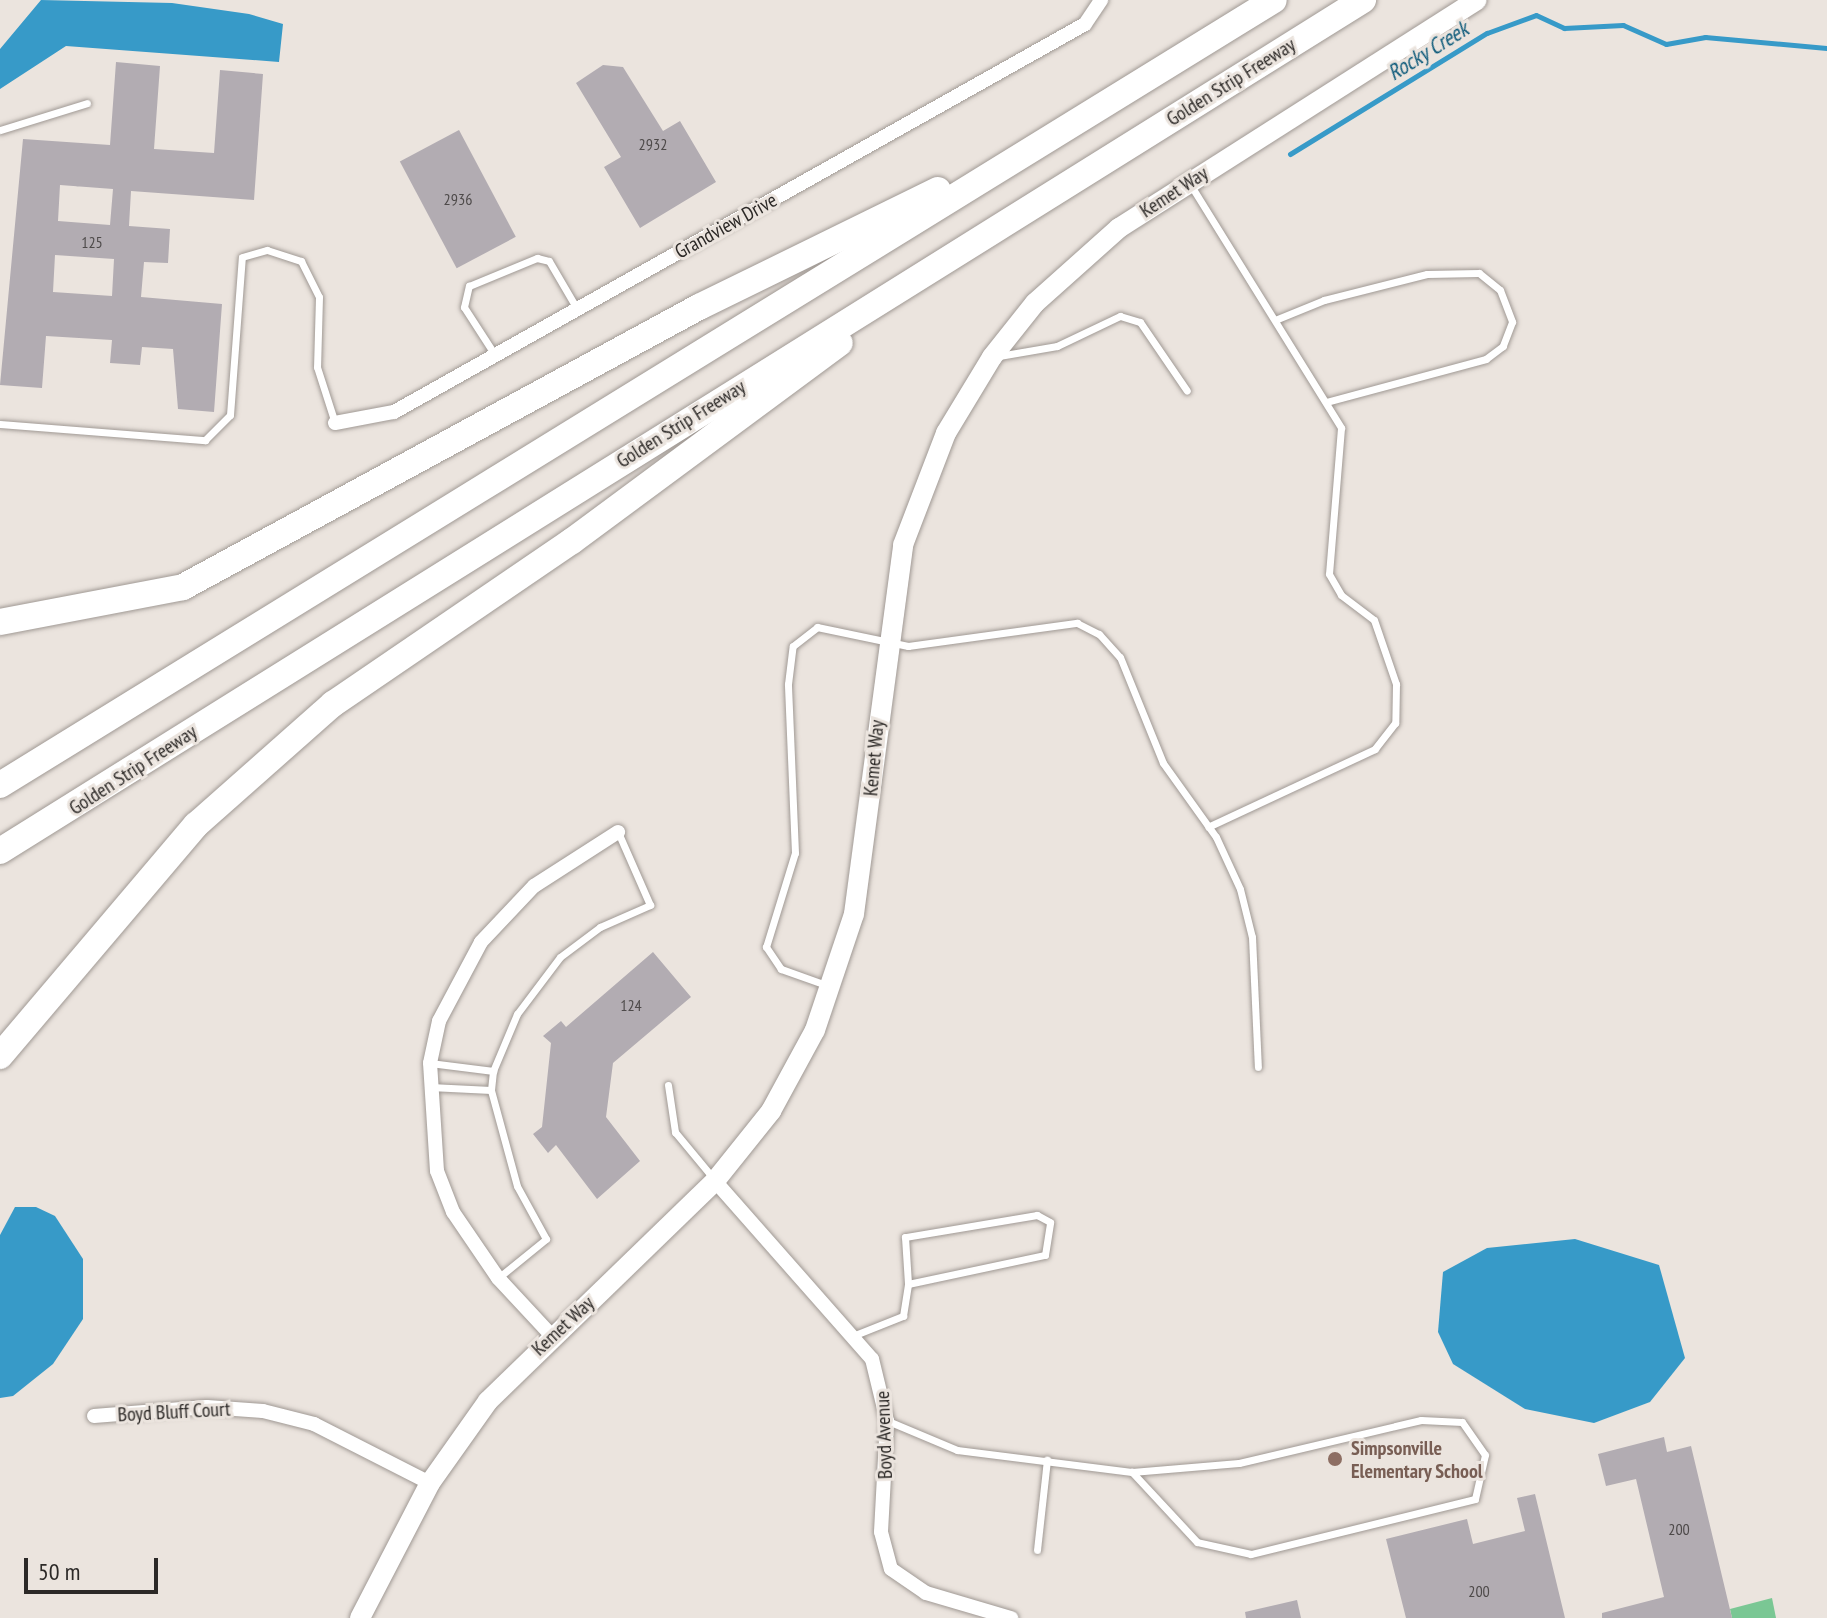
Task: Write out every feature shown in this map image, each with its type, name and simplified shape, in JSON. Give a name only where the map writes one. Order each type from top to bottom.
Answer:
[{"type":"highway","points":[[0,785],[1274,0]]},
{"type":"highway","name":"Golden Strip Freeway","points":[[0,851],[1363,0]]},
{"type":"highway","points":[[0,622],[183,587],[699,307],[1075,124]]},
{"type":"highway","points":[[0,1056],[196,825],[333,704],[572,541],[1001,225]]},
{"type":"street","name":"Grandview Drive","points":[[335,423],[394,412],[1085,24],[1101,0]]},
{"type":"street","name":"Kemet Way","points":[[360,1618],[430,1483],[488,1401],[551,1335],[715,1181],[771,1111],[832,987],[869,832],[885,643],[919,493],[946,433],[992,357],[1035,303],[1119,228],[1477,0]]},
{"type":"street","points":[[551,1335],[471,1244],[437,1171],[429,1087],[430,1063],[439,1021],[481,942],[534,886],[618,832]]},
{"type":"street","name":"Boyd Avenue","points":[[715,1181],[855,1335],[883,1384],[887,1421],[881,1532],[891,1569],[926,1593],[1011,1618]]},
{"type":"street","name":"Boyd Bluff Court","points":[[94,1416],[207,1407],[263,1411],[314,1424],[430,1483]]},
{"type":"lane","points":[[0,130],[87,103]]},
{"type":"lane","points":[[1189,182],[1341,428],[1343,452],[1329,574],[1341,595],[1374,620],[1385,641],[1396,684],[1395,723],[1375,749],[1208,827]]},
{"type":"lane","points":[[0,424],[205,440],[230,415],[242,257],[267,250],[301,261],[319,297],[317,367],[335,423]]},
{"type":"lane","points":[[495,355],[464,307],[469,286],[537,258],[549,261],[577,309]]},
{"type":"lane","points":[[1275,320],[1324,300],[1427,274],[1479,273],[1500,290],[1512,322],[1503,346],[1486,359],[1327,402]]},
{"type":"lane","points":[[992,357],[1057,346],[1120,316],[1140,322],[1187,391]]},
{"type":"lane","points":[[832,987],[781,969],[766,947],[795,853],[788,684],[793,646],[817,627],[908,646],[1077,623],[1099,634],[1120,657],[1163,763],[1208,827],[1240,889],[1252,937],[1258,1067]]},
{"type":"lane","points":[[498,1278],[546,1239],[517,1186],[491,1090],[493,1071],[517,1014],[560,957],[600,927],[650,905],[618,832]]},
{"type":"lane","points":[[430,1063],[493,1071]]},
{"type":"lane","points":[[668,1085],[675,1132],[715,1181]]},
{"type":"lane","points":[[429,1087],[491,1090]]},
{"type":"lane","points":[[855,1335],[903,1316],[908,1284],[905,1237],[1037,1215],[1050,1222],[1045,1255],[908,1284]]},
{"type":"lane","points":[[887,1421],[957,1450],[1132,1472],[1239,1463],[1421,1420],[1462,1422],[1485,1455],[1475,1499],[1251,1554],[1197,1542],[1132,1472]]},
{"type":"lane","points":[[1037,1550],[1047,1460]]},
{"type":"green space","points":[[1772,1598],[1776,1618],[1732,1618],[1730,1609]]},
{"type":"water","points":[[41,0],[172,3],[249,14],[283,24],[279,62],[66,46],[0,89],[0,49]]},
{"type":"water","points":[[15,1207],[36,1207],[55,1216],[83,1259],[83,1319],[53,1364],[13,1396],[0,1398],[0,1235]]},
{"type":"water","points":[[1575,1239],[1659,1265],[1685,1358],[1650,1402],[1594,1423],[1525,1409],[1453,1364],[1438,1332],[1443,1272],[1487,1248]]},
{"type":"building","points":[[116,62],[160,66],[154,149],[214,153],[220,70],[263,74],[254,200],[131,191],[129,226],[170,229],[168,263],[144,262],[141,297],[222,304],[214,412],[178,409],[173,349],[142,347],[140,365],[110,363],[112,340],[46,336],[42,388],[0,385],[23,139],[110,145]],"holes":[[[60,185],[113,189],[110,225],[58,221]],[[55,255],[114,259],[112,296],[53,292]]]},
{"type":"building","points":[[603,65],[623,67],[663,131],[680,121],[716,182],[640,228],[604,167],[621,157],[576,83]]},
{"type":"building","points":[[459,130],[516,237],[457,268],[400,161]]},
{"type":"building","points":[[653,952],[691,997],[613,1063],[606,1117],[640,1161],[597,1199],[556,1145],[548,1153],[533,1134],[542,1127],[551,1043],[543,1036],[561,1021],[566,1027]]},
{"type":"building","points":[[1664,1437],[1667,1452],[1691,1446],[1732,1618],[1602,1618],[1602,1613],[1664,1597],[1636,1479],[1606,1486],[1598,1454]]},
{"type":"building","points":[[1535,1494],[1565,1618],[1406,1618],[1386,1539],[1467,1519],[1473,1544],[1525,1531],[1517,1498]]},
{"type":"building","points":[[1297,1600],[1301,1618],[1246,1618],[1245,1612]]},
{"type":"waterway","name":"Rocky Creek","points":[[1290,154],[1487,33],[1536,15],[1564,28],[1623,25],[1666,44],[1705,37],[1827,48]]},
{"type":"place","name":"Simpsonville Elementary School","points":[[1335,1459]]}]
